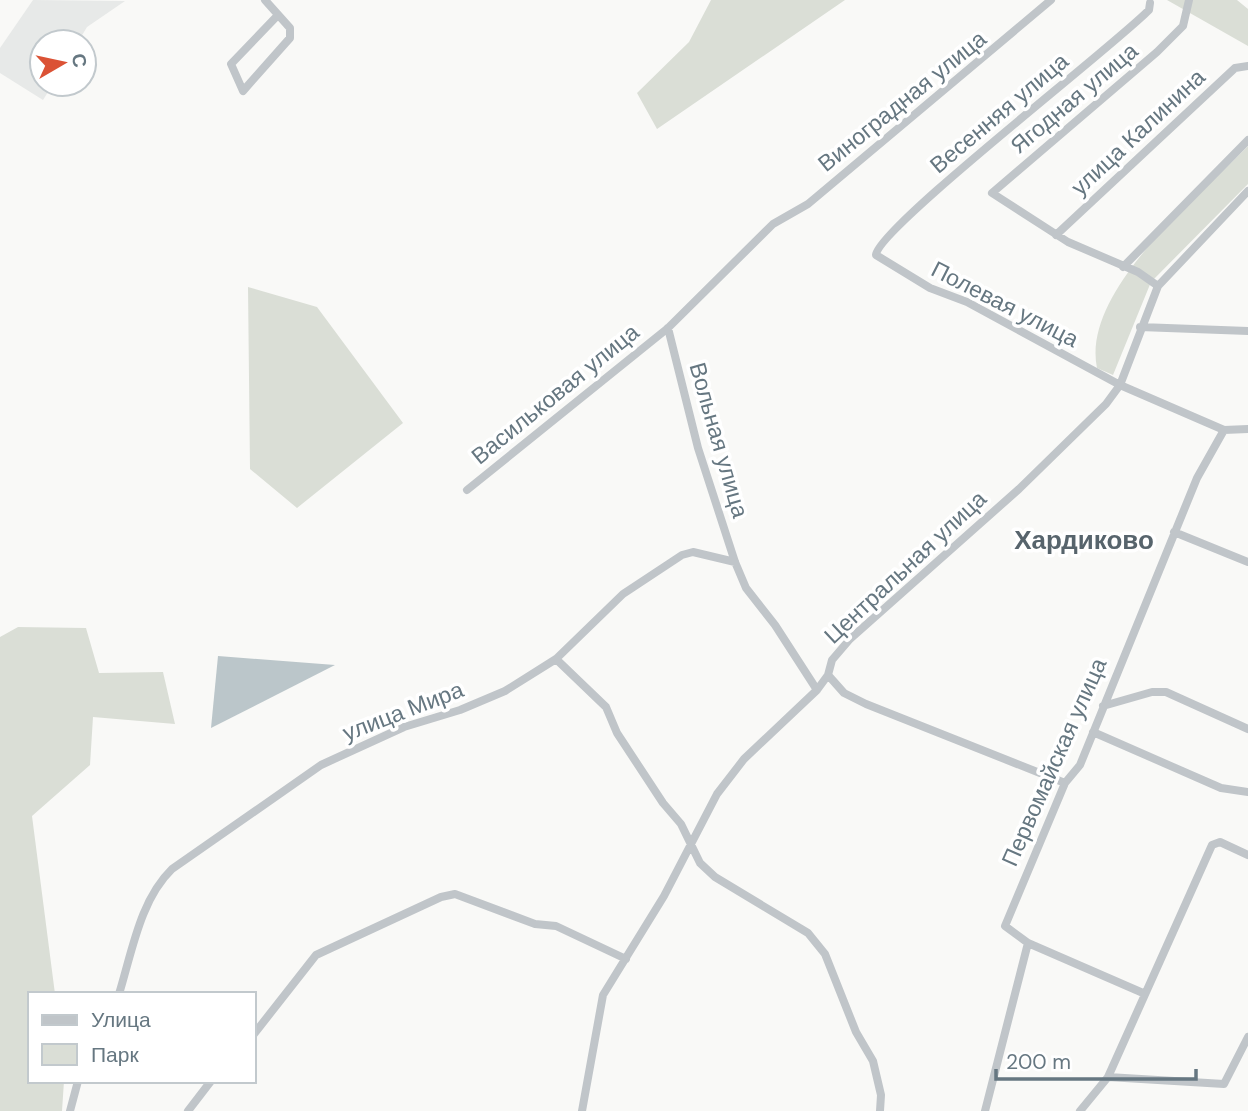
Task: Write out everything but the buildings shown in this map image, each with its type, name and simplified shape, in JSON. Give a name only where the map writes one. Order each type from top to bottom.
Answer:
[{"type":"street","points":[[265,0],[290,28],[290,38],[243,91],[231,64],[278,15]]},
{"type":"street","name":"Виноградная улица","points":[[668,328],[773,224],[808,204],[1051,0]]},
{"type":"street","name":"Ягодная улица","points":[[1056,234],[992,192],[1178,32],[1186,16],[1189,0]]},
{"type":"street","name":"Весенняя улица","points":[[876,255],[881,243],[926,200],[1116,40],[1149,10],[1150,1]]},
{"type":"street","name":"улица Калинина","points":[[1056,234],[1234,68],[1248,66]]},
{"type":"street","points":[[1123,267],[1248,140]]},
{"type":"street","name":"Центральная улица","points":[[582,1111],[603,995],[664,896],[718,794],[744,758],[817,690],[828,675],[832,660],[850,639],[1019,489],[1106,404],[1119,385],[1158,286],[1248,191]]},
{"type":"street","points":[[1056,234],[1138,272],[1158,286]]},
{"type":"street","name":"Полевая улица","points":[[876,255],[930,288],[967,302],[1119,385],[1224,430]]},
{"type":"street","points":[[1140,327],[1248,331]]},
{"type":"street","name":"Васильковая улица","points":[[467,490],[668,328]]},
{"type":"street","name":"Вольная улица","points":[[668,328],[698,448],[735,562],[746,588],[775,625],[817,690]]},
{"type":"street","points":[[1224,430],[1248,429]]},
{"type":"street","name":"Первомайская улица","points":[[1028,943],[1009,932],[1005,926],[1006,919],[1065,783],[1080,765],[1197,478],[1224,430]]},
{"type":"street","points":[[1174,532],[1248,562]]},
{"type":"street","name":"улица Мира","points":[[120,992],[144,912],[159,882],[172,869],[321,765],[404,727],[460,710],[505,691],[555,659],[623,594],[685,553],[735,562]]},
{"type":"street","points":[[555,659],[606,707],[617,733],[663,803],[681,824],[700,863],[715,877],[808,933],[825,954],[856,1032],[873,1061],[881,1095],[880,1111]]},
{"type":"street","points":[[828,675],[844,693],[866,704],[1065,783]]},
{"type":"street","points":[[1103,706],[1152,691],[1166,692],[1248,729]]},
{"type":"street","points":[[1093,732],[1221,788],[1248,793]]},
{"type":"street","points":[[1080,1111],[1108,1077],[1143,993],[1212,845],[1220,842],[1248,855]]},
{"type":"street","points":[[256,1031],[316,956],[441,897],[455,894],[535,925],[556,926],[626,959]]},
{"type":"street","points":[[985,1111],[1028,943],[1143,993]]},
{"type":"street","points":[[1108,1077],[1224,1084],[1248,1037]]},
{"type":"street","points":[[70,1111],[77,1083]]},
{"type":"street","points":[[188,1111],[209,1083]]},
{"type":"shaded area","points":[[33,0],[125,1],[86,28],[28,28],[28,91],[0,73],[0,48]]},
{"type":"shaded area","points":[[218,656],[335,665],[211,728]]},
{"type":"green space","points":[[711,0],[845,0],[657,129],[637,93],[689,42]]},
{"type":"green space","points":[[1167,0],[1237,0],[1248,9],[1248,46]]},
{"type":"green space","points":[[1248,146],[1248,184],[1151,282],[1113,375],[1097,368],[1097,338],[1107,308],[1125,277],[1174,218]]},
{"type":"green space","points":[[248,287],[317,307],[403,423],[297,508],[250,469]]},
{"type":"green space","points":[[18,627],[86,628],[99,673],[163,672],[175,724],[93,717],[90,765],[32,816],[55,992],[28,992],[28,1083],[64,1083],[62,1111],[0,1111],[0,637]]},
{"type":"district","name":"Хардиково","points":[[1084,540]]}]
